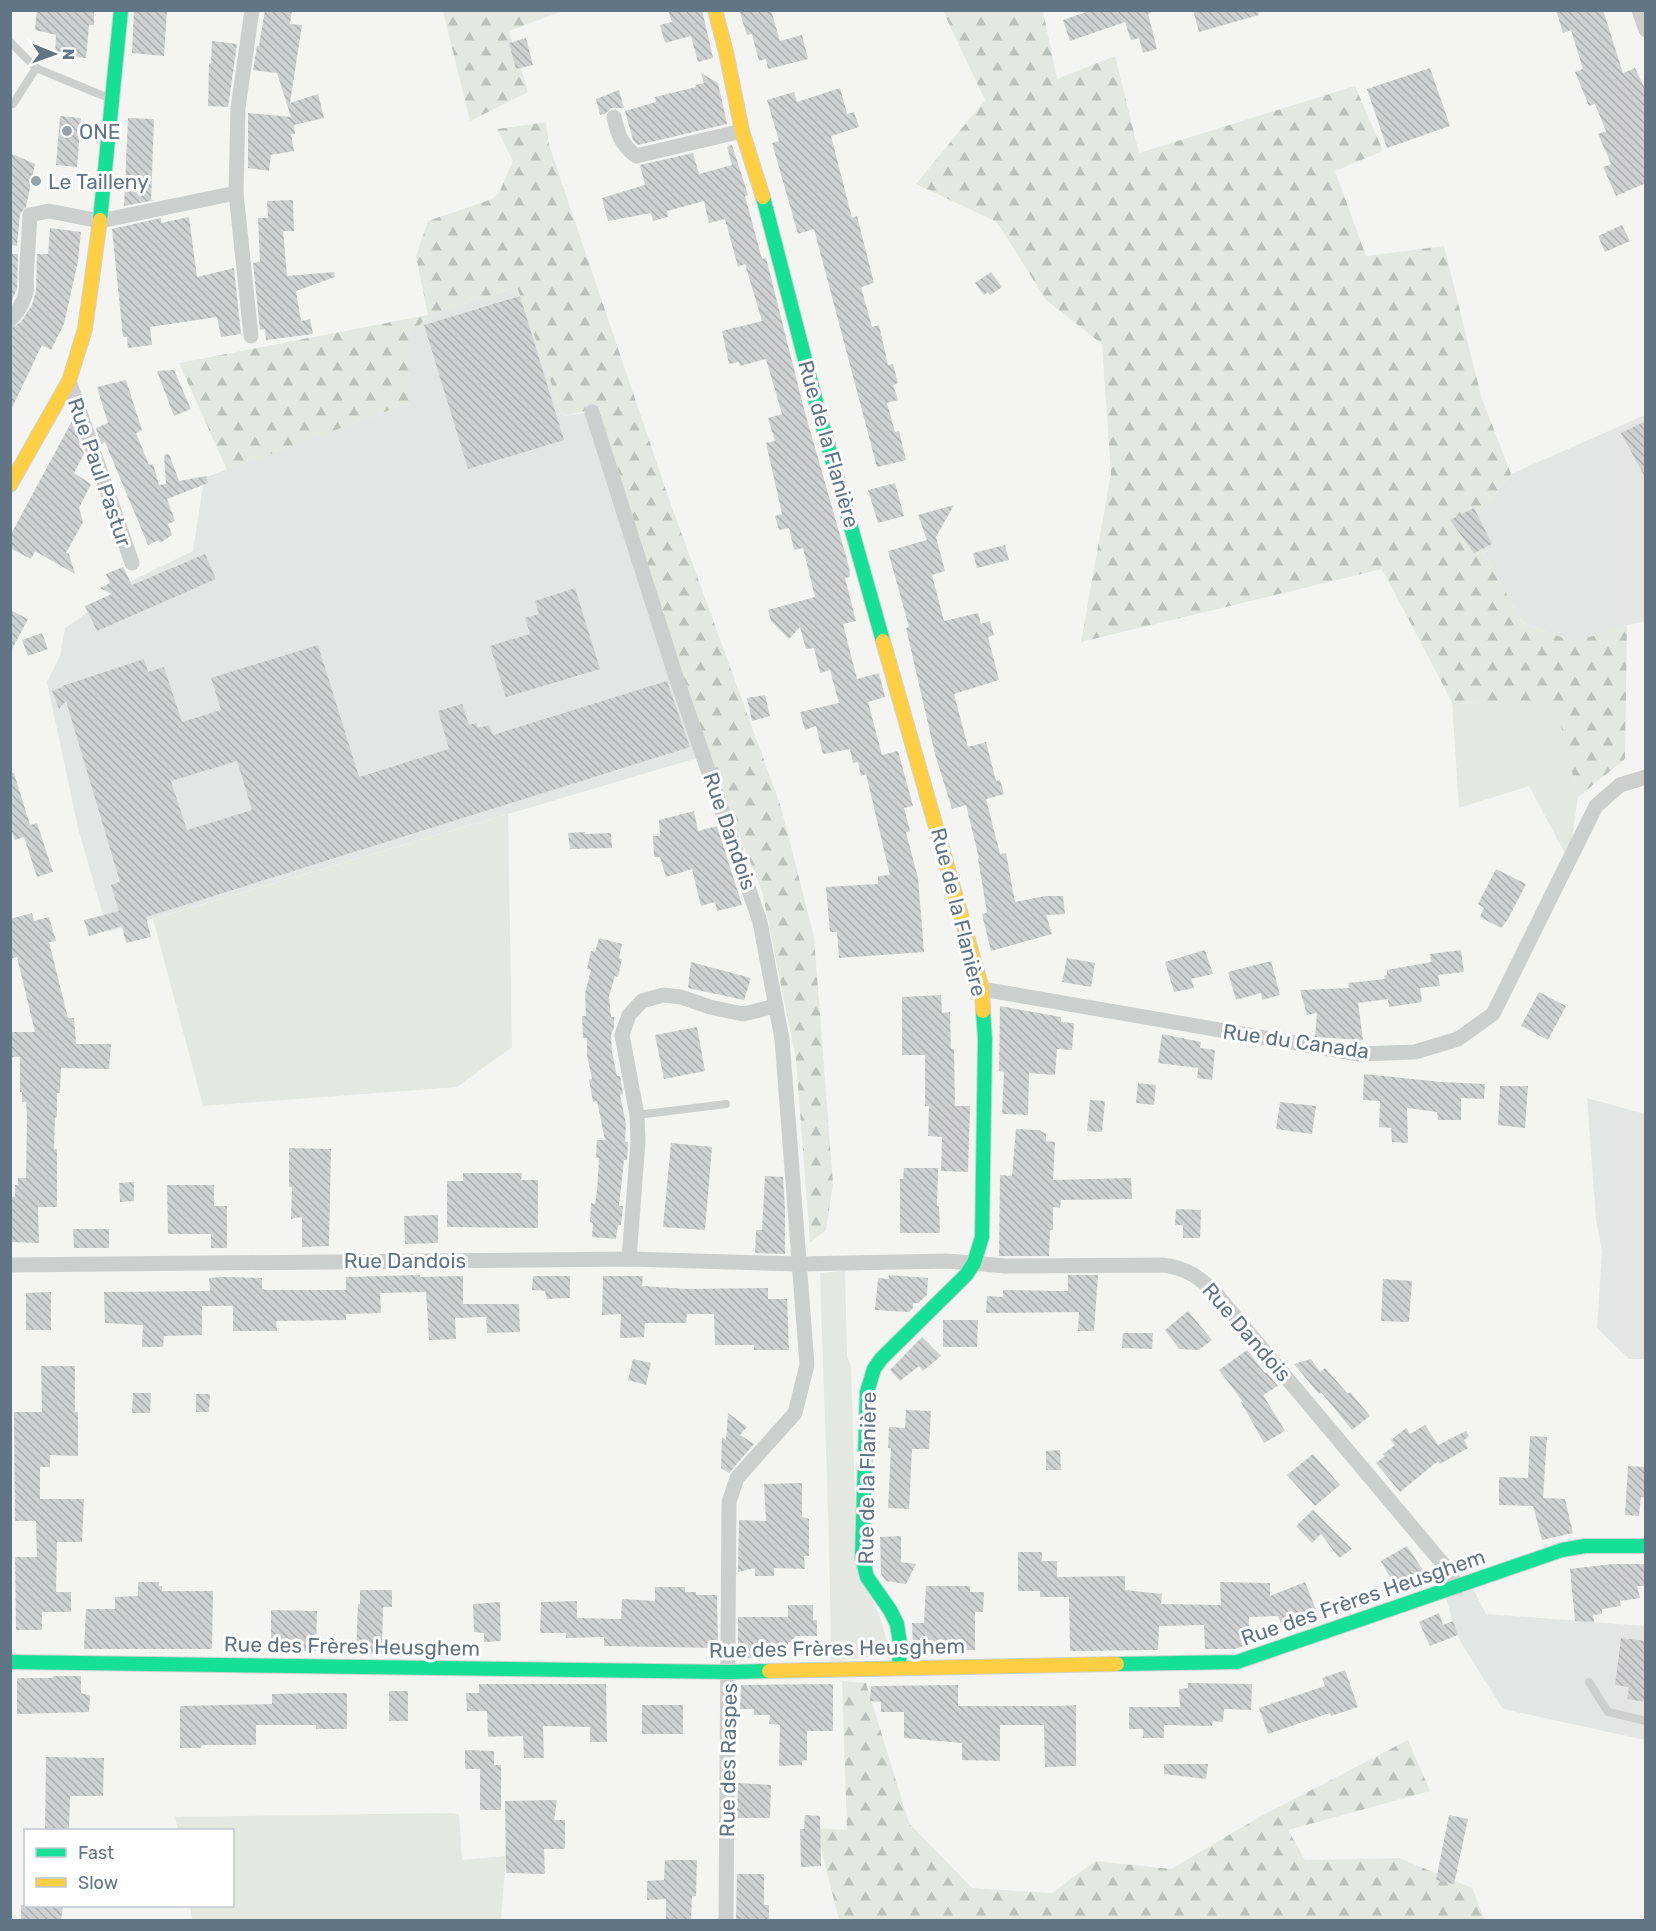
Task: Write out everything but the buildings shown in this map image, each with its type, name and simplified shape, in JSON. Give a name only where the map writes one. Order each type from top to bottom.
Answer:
[{"type":"street","name":"Rue Paul Pastur","points":[[10,485],[69,381],[85,329],[100,221],[121,10]]},
{"type":"street","points":[[251,336],[236,193],[238,108],[252,10]]},
{"type":"street","name":"Rue de la Flanière","points":[[715,10],[742,131],[770,219],[817,406],[982,989],[985,1039],[982,1237],[974,1263],[956,1287],[881,1359],[874,1369],[867,1392],[863,1573],[896,1621],[899,1632],[899,1667]]},
{"type":"street","points":[[1639,10],[1646,30]]},
{"type":"street","points":[[614,117],[624,147],[636,156],[742,131]]},
{"type":"street","points":[[10,320],[16,314],[28,288],[26,280],[30,215],[49,211],[100,221],[236,193]]},
{"type":"street","points":[[10,273],[26,280]]},
{"type":"street","name":"Rue Paul Pastur","points":[[69,381],[132,563]]},
{"type":"street","name":"Rue Dandois","points":[[592,412],[675,674],[760,922],[782,1039],[800,1264]]},
{"type":"street","name":"Rue du Canada","points":[[982,989],[1359,1054],[1415,1052],[1458,1039],[1493,1014],[1596,806],[1620,785],[1646,777]]},
{"type":"street","points":[[629,1259],[638,1141],[637,1115],[622,1035],[629,1015],[642,1000],[663,994],[743,1014],[776,1006]]},
{"type":"street","name":"Rue Dandois","points":[[10,1264],[629,1259],[800,1264],[947,1261],[1006,1266],[1163,1265],[1177,1267],[1192,1273],[1217,1295],[1443,1564],[1458,1587]]},
{"type":"street","name":"Rue des Raspes","points":[[726,1920],[729,1502],[737,1478],[795,1413],[807,1365],[800,1264]]},
{"type":"street","name":"Rue des Frères Heusghem","points":[[10,1662],[729,1672],[1237,1662],[1536,1558],[1586,1546],[1646,1546]]},
{"type":"lane","points":[[10,42],[36,68],[112,99]]},
{"type":"lane","points":[[13,104],[36,68]]},
{"type":"lane","points":[[637,1115],[726,1104]]},
{"type":"lane","points":[[1589,1682],[1608,1712],[1646,1721]]},
{"type":"shaded area","points":[[517,287],[563,416],[592,412],[704,756],[108,932],[78,828],[47,682],[60,656],[65,628],[135,579],[193,551],[204,478],[409,403],[408,336],[429,315]]},
{"type":"shaded area","points":[[1645,415],[1645,621],[1574,642],[1523,623],[1469,527],[1511,474]]},
{"type":"shaded area","points":[[1587,1098],[1645,1114],[1645,1359],[1629,1359],[1597,1328],[1602,1251],[1596,1219]]},
{"type":"shaded area","points":[[1470,1583],[1486,1614],[1645,1626],[1645,1740],[1503,1709],[1461,1643],[1452,1621],[1445,1592]]},
{"type":"green space","points":[[443,11],[563,11],[509,31],[528,92],[470,121]]},
{"type":"green space","points":[[943,11],[1043,11],[1057,79],[1115,56],[1139,153],[1355,86],[1383,151],[1335,171],[1366,256],[1444,246],[1481,396],[1511,474],[1469,527],[1523,623],[1574,642],[1627,625],[1625,759],[1578,797],[1556,705],[1452,702],[1382,569],[1081,642],[1111,473],[1102,344],[1046,300],[997,222],[916,184],[985,100]]},
{"type":"green space","points":[[546,122],[549,145],[669,499],[781,807],[814,937],[833,1184],[826,1230],[810,1242],[796,1059],[762,891],[716,778],[683,681],[599,408],[563,416],[517,287],[429,315],[409,336],[409,403],[227,470],[179,363],[428,315],[416,256],[428,221],[492,199],[499,193],[513,161],[497,129]]},
{"type":"green space","points":[[1452,702],[1556,704],[1578,797],[1569,861],[1529,786],[1459,808]]},
{"type":"green space","points":[[508,814],[512,1047],[457,1087],[203,1106],[153,919]]},
{"type":"green space","points":[[845,1271],[847,1356],[851,1366],[857,1567],[880,1617],[887,1642],[874,1656],[831,1662],[820,1273]]},
{"type":"green space","points":[[842,1681],[866,1683],[909,1823],[972,1888],[1052,1893],[1095,1861],[1171,1869],[1263,1815],[1408,1740],[1430,1791],[1288,1830],[1305,1860],[1399,1858],[1472,1888],[1485,1920],[839,1920],[816,1828],[847,1830]]},
{"type":"green space","points":[[459,1814],[462,1860],[506,1856],[501,1920],[192,1920],[190,1907],[234,1907],[234,1829],[178,1829],[175,1817]]},
{"type":"traffic: fast","points":[[100,220],[121,10]]},
{"type":"traffic: fast","points":[[763,197],[817,406],[883,641]]},
{"type":"traffic: fast","points":[[899,1667],[900,1643],[897,1624],[867,1577],[862,1557],[867,1392],[874,1369],[881,1359],[966,1275],[974,1263],[982,1237],[985,1039],[983,1011]]},
{"type":"traffic: fast","points":[[1117,1664],[1237,1662],[1562,1550],[1585,1546],[1646,1546]]},
{"type":"traffic: fast","points":[[10,1662],[769,1671]]},
{"type":"traffic: slow","points":[[715,10],[742,131],[763,197]]},
{"type":"traffic: slow","points":[[10,485],[69,381],[85,329],[100,220]]},
{"type":"traffic: slow","points":[[883,641],[982,989],[983,1011]]},
{"type":"traffic: slow","points":[[769,1671],[1117,1664]]},
{"type":"place","name":"ONE","points":[[67,131]]},
{"type":"place","name":"Le Tailleny","points":[[36,181]]}]
